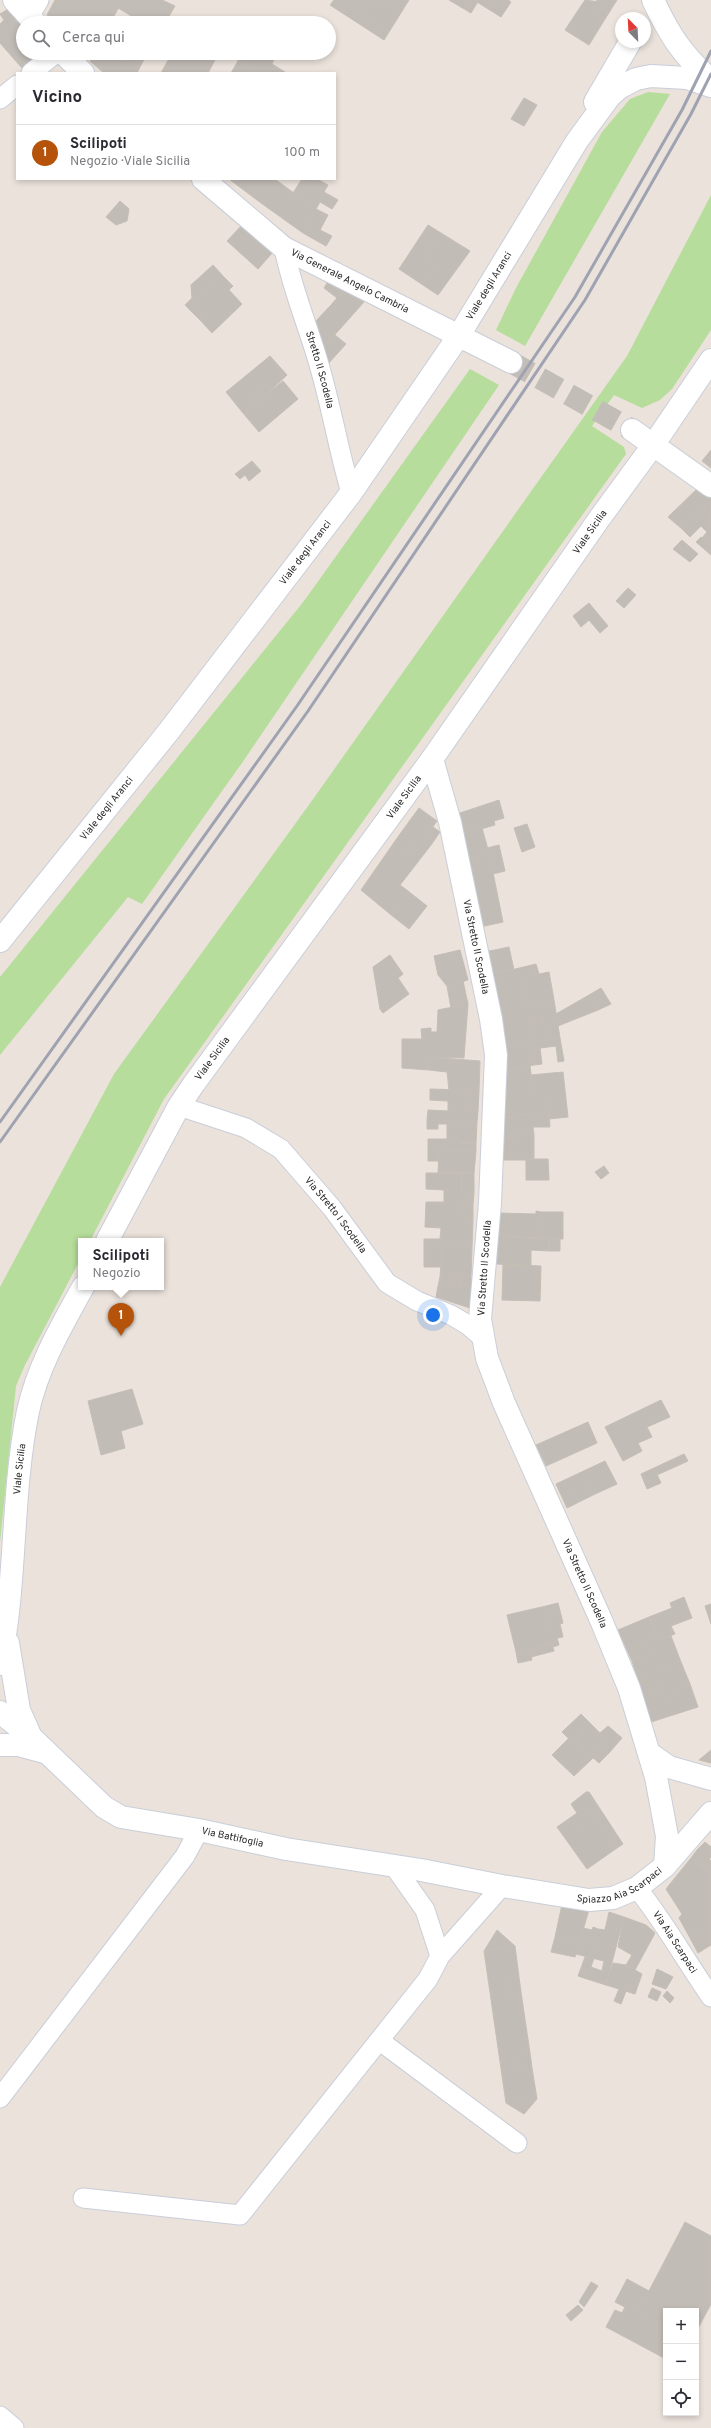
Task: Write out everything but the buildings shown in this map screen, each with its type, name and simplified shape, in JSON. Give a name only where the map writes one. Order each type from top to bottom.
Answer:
[{"type":"street","points":[[14,0],[34,13]]},
{"type":"street","points":[[654,7],[680,50],[711,80]]},
{"type":"street","points":[[577,141],[601,89],[626,48]]},
{"type":"street","points":[[33,72],[48,60]]},
{"type":"street","points":[[70,60],[83,72]]},
{"type":"street","points":[[577,141],[610,96],[619,88],[636,80],[651,76],[687,78],[711,86]]},
{"type":"street","points":[[0,99],[16,86]]},
{"type":"street","name":"Viale degli Aranci","points":[[0,941],[169,731],[351,493],[458,337],[577,141]]},
{"type":"street","name":"Via Generale Angelo Cambria","points":[[204,180],[284,248],[458,337],[511,362]]},
{"type":"street","name":"Stretto II Scodella","points":[[284,248],[289,275],[320,369],[340,458],[351,493]]},
{"type":"street","name":"Viale Sicilia","points":[[109,1238],[179,1106],[432,758],[599,519],[654,444],[711,360]]},
{"type":"street","points":[[632,430],[654,444],[711,486]]},
{"type":"street","name":"Via Stretto II Scodella","points":[[432,758],[450,822],[496,1047],[490,1187],[480,1319],[487,1358],[504,1403],[601,1620],[629,1688],[656,1777],[667,1836],[664,1866]]},
{"type":"street","name":"Via Stretto I Scodella","points":[[179,1106],[246,1128],[281,1149],[332,1208],[387,1283],[416,1301],[451,1315],[468,1325],[483,1338]]},
{"type":"street","name":"Viale Sicilia","points":[[0,1664],[7,1630],[5,1588],[28,1411],[42,1365],[81,1290]]},
{"type":"street","points":[[7,1630],[19,1710],[39,1746]]},
{"type":"street","name":"Via Battifoglia","points":[[0,1712],[104,1807],[121,1817],[199,1830],[286,1849],[394,1866],[502,1886]]},
{"type":"street","points":[[0,1745],[18,1744],[39,1746]]},
{"type":"street","points":[[649,1753],[668,1767],[711,1780]]},
{"type":"street","name":"Spiazzo Aia Scarpaci","points":[[502,1886],[589,1900],[613,1898],[638,1888],[664,1866],[711,1813]]},
{"type":"street","points":[[0,2098],[185,1856],[199,1830]]},
{"type":"street","points":[[394,1866],[424,1910],[440,1956]]},
{"type":"street","points":[[83,2198],[240,2215],[428,1979],[440,1956],[502,1886]]},
{"type":"street","name":"Via Aia Scarpaci","points":[[638,1888],[664,1922],[682,1955],[711,1997]]},
{"type":"street","points":[[380,2041],[517,2143]]},
{"type":"street","points":[[0,2416],[14,2428]]},
{"type":"green space","points":[[648,92],[670,94],[525,346],[496,330],[516,288],[602,132],[630,99]]},
{"type":"green space","points":[[711,195],[711,330],[672,389],[660,400],[642,408],[614,395],[592,426],[624,447],[626,454],[164,1099],[92,1238],[78,1238],[78,1264],[24,1367],[16,1386],[0,1542],[0,1287],[114,1074],[311,802],[627,356]]},
{"type":"green space","points":[[470,369],[499,385],[244,760],[142,904],[128,897],[0,1055],[0,977],[304,601]]},
{"type":"tunnel","points":[[511,362],[632,430]]},
{"type":"railway","points":[[0,1122],[297,706],[575,297],[682,110],[711,51]]},
{"type":"railway","points":[[0,1142],[308,711],[585,300],[691,114],[711,74]]},
{"type":"place","name":"Scilipoti","points":[[121,1336]]}]
